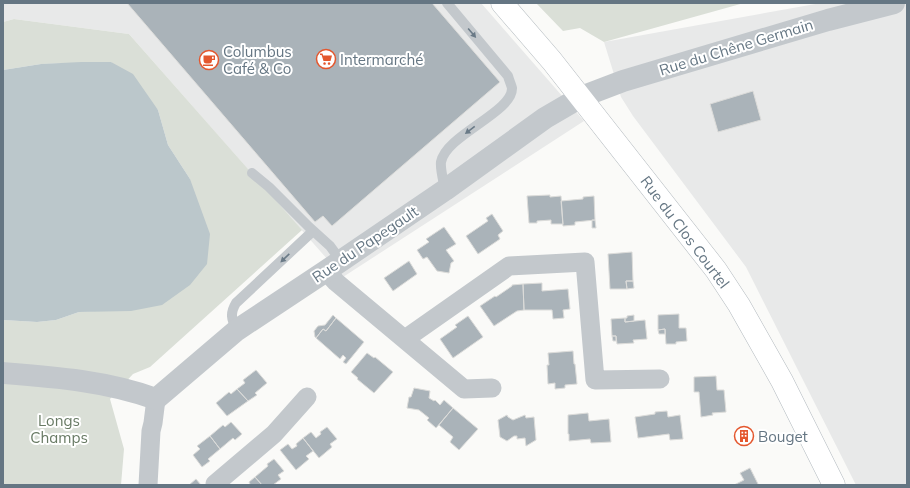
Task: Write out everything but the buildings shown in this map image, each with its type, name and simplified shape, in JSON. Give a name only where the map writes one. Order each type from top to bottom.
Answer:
[{"type":"main road","name":"Rue du Clos Courtel","points":[[502,3],[581,97],[716,270],[750,323],[782,381],[834,485]]},
{"type":"street","name":"Rue du Chêne Germain","points":[[581,97],[619,82],[828,20],[894,3]]},
{"type":"street","name":"Rue du Papegault","points":[[156,399],[237,330],[445,190],[545,118],[581,97]]},
{"type":"street","points":[[405,339],[509,266],[585,262],[595,380],[660,379]]},
{"type":"street","points":[[333,266],[336,282],[464,389],[492,388]]},
{"type":"street","points":[[3,373],[93,382],[133,391],[156,399],[151,431],[148,485]]},
{"type":"street","points":[[215,485],[214,484],[274,434],[307,397]]},
{"type":"lane","points":[[445,190],[441,163],[445,153],[454,143],[507,101],[512,89],[508,76],[447,3]]},
{"type":"lane","points":[[252,173],[269,187],[330,246],[333,266]]},
{"type":"lane","points":[[237,330],[231,316],[232,308],[313,231]]},
{"type":"shaded area","points":[[3,3],[481,3],[584,121],[343,277],[129,34],[14,19],[3,22]]},
{"type":"shaded area","points":[[821,3],[907,3],[907,485],[856,485],[746,267],[633,116],[621,97],[604,42]]},
{"type":"shaded area","points":[[111,62],[133,74],[158,110],[168,145],[190,179],[210,234],[207,264],[190,285],[162,305],[131,311],[79,312],[56,320],[37,322],[3,320],[3,70],[41,64]]},
{"type":"green space","points":[[536,3],[744,3],[604,42],[580,28],[563,31]]},
{"type":"green space","name":"Longs Champs","points":[[14,19],[129,34],[302,230],[150,367],[133,374],[110,399],[124,449],[121,485],[3,485],[3,320],[37,322],[56,320],[79,312],[95,311],[190,179],[168,145],[158,110],[111,62],[41,64],[3,70],[3,22]]},
{"type":"place","name":"Intermarché","points":[[326,59]]},
{"type":"place","name":"Columbus Café & Co","points":[[209,60]]},
{"type":"place","name":"Bouget","points":[[744,436]]}]
